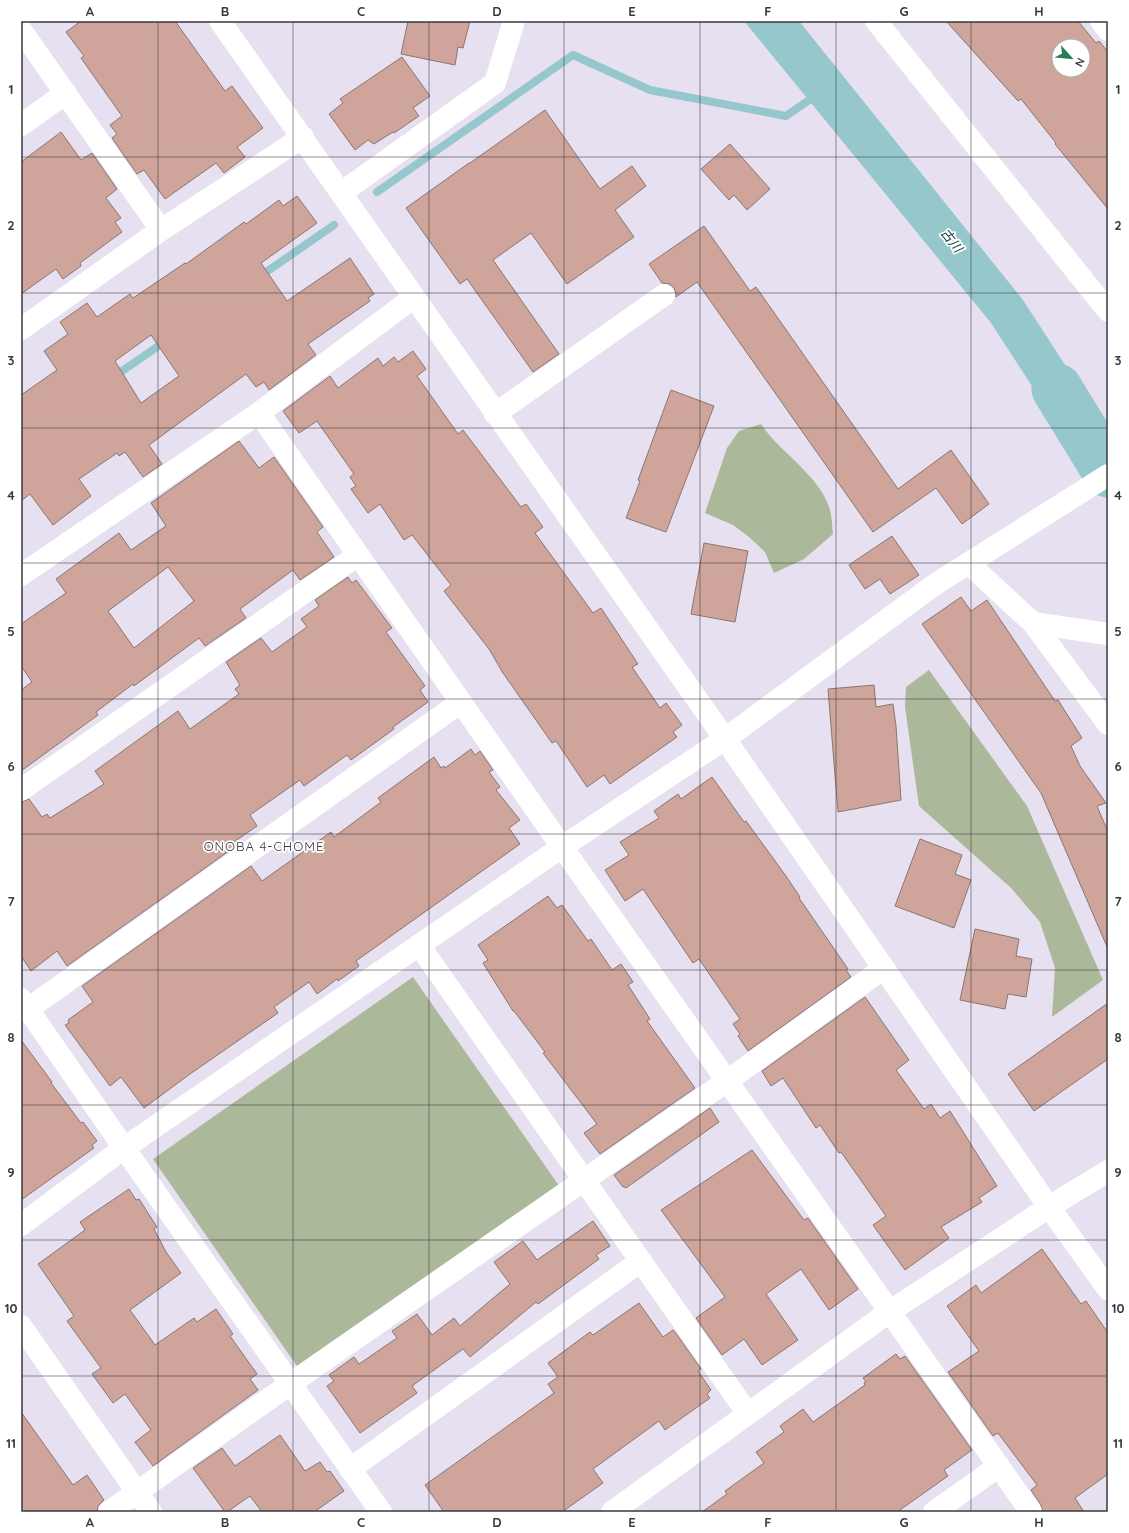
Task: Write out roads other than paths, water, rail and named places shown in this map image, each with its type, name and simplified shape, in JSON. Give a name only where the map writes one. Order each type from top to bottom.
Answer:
[{"type":"street","points":[[220,21],[303,137],[413,298],[724,739],[1049,1207],[1108,1289]]},
{"type":"street","points":[[341,193],[495,83],[514,21]]},
{"type":"street","points":[[876,21],[1108,311]]},
{"type":"street","points":[[1101,21],[1108,30]]},
{"type":"street","points":[[21,30],[161,230]]},
{"type":"street","points":[[21,125],[66,93]]},
{"type":"street","points":[[21,329],[161,230],[303,137]]},
{"type":"street","points":[[495,414],[664,295]]},
{"type":"street","points":[[21,575],[259,413],[413,298]]},
{"type":"street","points":[[259,413],[562,847],[1031,1512]]},
{"type":"street","points":[[21,1225],[124,1148],[562,847],[724,739],[934,585],[1105,478]]},
{"type":"street","points":[[21,790],[358,555]]},
{"type":"street","points":[[969,564],[1033,623],[1108,724]]},
{"type":"street","points":[[1033,623],[1108,634]]},
{"type":"street","points":[[380,1512],[124,1148],[25,1004],[461,702]]},
{"type":"street","points":[[419,945],[748,1414]]},
{"type":"street","points":[[109,1512],[290,1384],[727,1081],[884,968]]},
{"type":"street","points":[[612,1512],[889,1312],[1049,1207],[1108,1171]]},
{"type":"street","points":[[350,1469],[641,1261]]},
{"type":"street","points":[[21,1326],[151,1512]]},
{"type":"street","points":[[934,1512],[999,1466]]},
{"type":"water","points":[[744,21],[799,21],[1023,300],[1108,431],[1108,439],[1080,460],[991,323]]},
{"type":"waterway","points":[[377,192],[573,55],[650,90],[786,116],[818,94]]},
{"type":"waterway","points":[[259,277],[334,225]]},
{"type":"waterway","points":[[112,378],[167,340]]},
{"type":"waterway","name":"古川","points":[[1057,389],[1108,472]]},
{"type":"district","name":"ONOBA 4-CHOME","points":[[264,846]]}]
